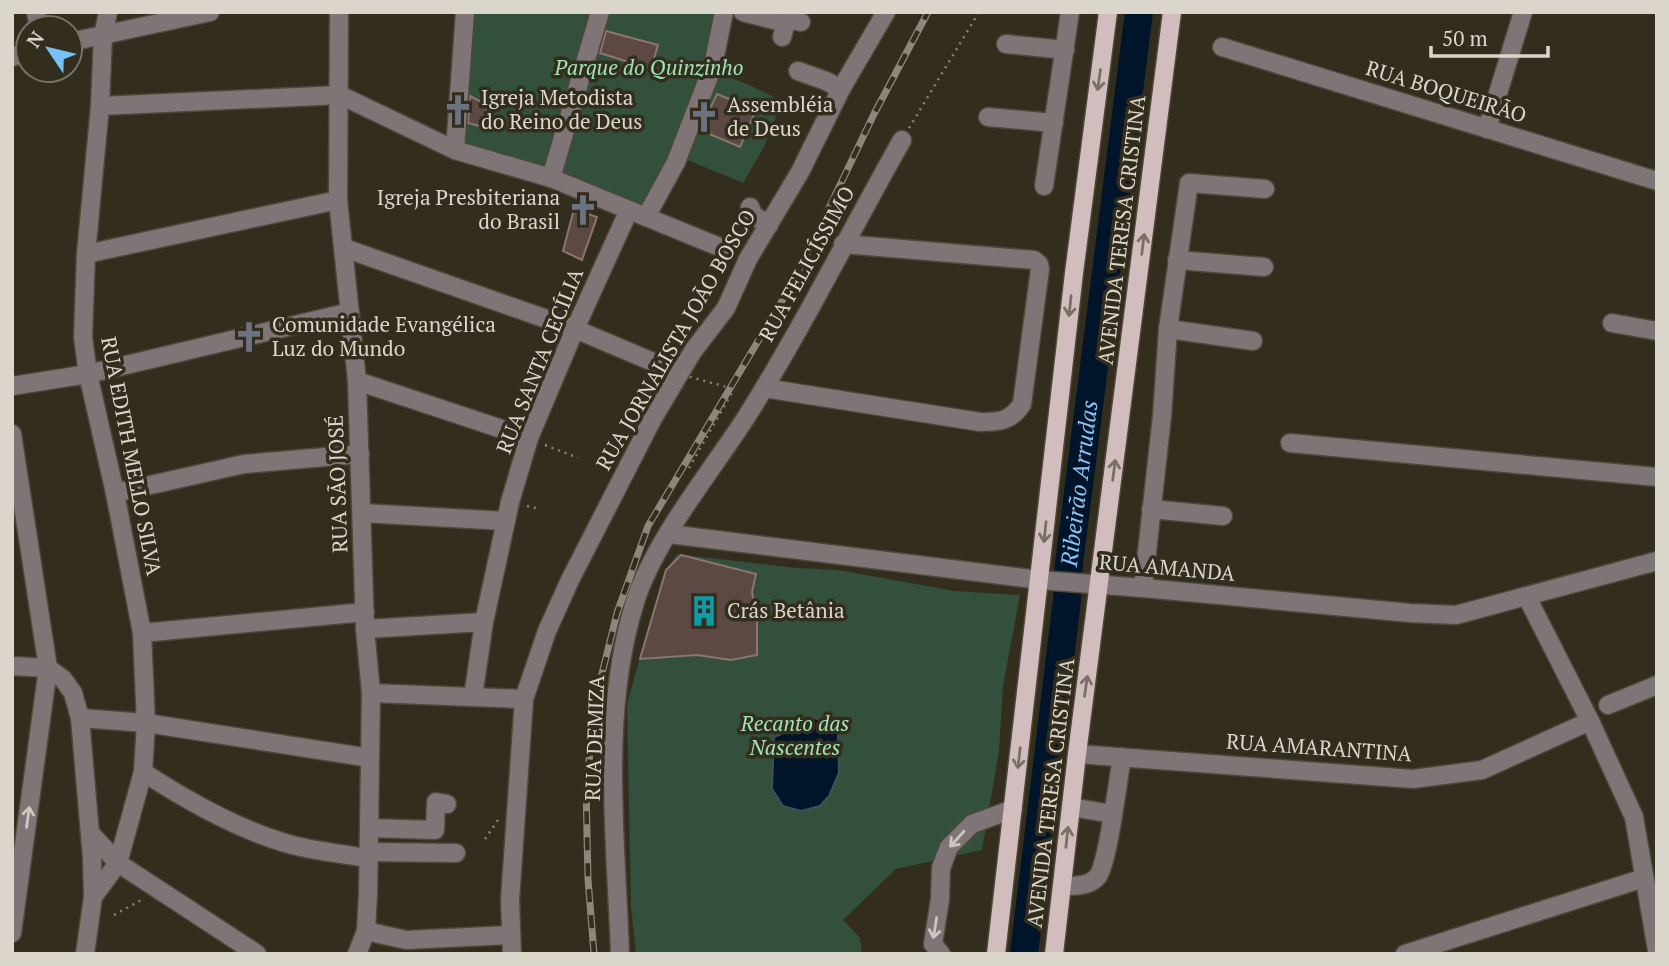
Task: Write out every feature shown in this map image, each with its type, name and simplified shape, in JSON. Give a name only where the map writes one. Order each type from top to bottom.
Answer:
[{"type":"main road","name":"AVENIDA TERESA CRISTINA","points":[[996,954],[1013,809],[1047,581],[1077,247],[1108,12]]},
{"type":"main road","name":"AVENIDA TERESA CRISTINA","points":[[1054,954],[1093,585],[1172,12]]},
{"type":"street","name":"RUA EDITH MELLO SILVA","points":[[93,897],[118,863],[143,772],[146,723],[142,633],[115,493],[88,374],[83,337],[86,254],[100,106],[103,36],[108,12]]},
{"type":"street","points":[[84,39],[210,12]]},
{"type":"street","name":"RUA SÃO JOSÉ","points":[[339,12],[338,200],[357,381],[365,621],[371,693],[368,894],[366,931],[357,954]]},
{"type":"street","points":[[454,150],[465,12]]},
{"type":"street","points":[[551,178],[600,12]]},
{"type":"street","points":[[646,217],[676,162],[713,66],[724,12]]},
{"type":"street","points":[[743,12],[790,27]]},
{"type":"street","name":"RUA JORNALISTA JOÃO BOSCO","points":[[512,954],[516,798],[524,699],[547,631],[570,580],[653,418],[726,308],[748,259],[800,173],[841,89],[886,12]]},
{"type":"street","points":[[1044,186],[1070,12]]},
{"type":"street","points":[[1487,129],[1522,12]]},
{"type":"street","points":[[1006,44],[1065,50]]},
{"type":"street","name":"RUA BOQUEIRÃO","points":[[1222,47],[1657,181]]},
{"type":"street","points":[[798,71],[841,89]]},
{"type":"street","points":[[100,106],[340,95],[454,150],[551,178],[726,253]]},
{"type":"street","points":[[988,117],[1054,123]]},
{"type":"street","name":"RUA FELICÍSSIMO","points":[[668,534],[764,388],[902,139]]},
{"type":"street","points":[[1143,587],[1162,416],[1168,329],[1189,183],[1265,189]]},
{"type":"street","points":[[86,254],[338,200]]},
{"type":"street","points":[[750,207],[754,215],[769,225]]},
{"type":"street","name":"RUA SANTA CECÍLIA","points":[[472,697],[484,622],[506,521],[529,439],[629,210]]},
{"type":"street","points":[[764,388],[981,422],[998,422],[1016,414],[1022,404],[1039,264],[1034,260],[844,244]]},
{"type":"street","points":[[344,248],[575,329],[681,374]]},
{"type":"street","points":[[1177,260],[1264,267]]},
{"type":"street","points":[[12,386],[88,374],[350,312]]},
{"type":"street","points":[[1612,323],[1657,331]]},
{"type":"street","points":[[1168,329],[1253,341]]},
{"type":"street","points":[[357,381],[529,439]]},
{"type":"street","points":[[12,434],[48,668],[12,933]]},
{"type":"street","points":[[1290,443],[1657,477]]},
{"type":"street","points":[[115,493],[244,464],[360,454]]},
{"type":"street","points":[[1150,509],[1223,516]]},
{"type":"street","points":[[362,513],[506,521]]},
{"type":"street","name":"RUA AMANDA","points":[[668,534],[1047,581],[1456,615],[1657,561]]},
{"type":"street","name":"RUA DEMIZA","points":[[620,954],[613,763],[617,683],[635,601],[668,534]]},
{"type":"street","points":[[1527,597],[1590,721],[1634,817],[1657,950]]},
{"type":"street","points":[[142,633],[365,621],[484,622]]},
{"type":"street","points":[[12,666],[48,668],[63,679],[73,693],[80,718],[93,897],[85,954]]},
{"type":"street","points":[[1608,705],[1657,685]]},
{"type":"street","points":[[371,693],[524,699]]},
{"type":"street","points":[[80,718],[146,723],[370,758]]},
{"type":"street","name":"RUA AMARANTINA","points":[[1077,754],[1413,779],[1482,770],[1590,721]]},
{"type":"street","points":[[1062,887],[1089,883],[1097,877],[1122,757]]},
{"type":"street","points":[[143,772],[225,820],[284,843],[368,855],[456,853]]},
{"type":"street","points":[[369,828],[435,830],[436,802],[446,804]]},
{"type":"street","points":[[1071,807],[1112,814]]},
{"type":"street","points":[[941,954],[933,944],[940,899],[941,868],[949,847],[972,824],[1013,809]]},
{"type":"street","points":[[90,833],[118,863],[257,954]]},
{"type":"street","points":[[1405,954],[1644,878]]},
{"type":"street","points":[[366,931],[405,940],[511,935]]},
{"type":"path","points":[[902,139],[979,12]]},
{"type":"path","points":[[701,304],[726,253]]},
{"type":"path","points":[[681,374],[734,389]]},
{"type":"path","points":[[529,439],[578,458]]},
{"type":"path","points":[[114,915],[158,891]]},
{"type":"green space","points":[[475,12],[595,12],[547,171],[461,144]]},
{"type":"green space","name":"Parque do Quinzinho","points":[[608,12],[718,12],[705,76],[644,212],[553,175]]},
{"type":"green space","points":[[717,73],[782,101],[765,145],[743,183],[683,158]]},
{"type":"green space","name":"Recanto das Nascentes","points":[[677,554],[796,568],[838,570],[955,591],[1020,595],[1003,686],[999,751],[982,850],[896,869],[843,920],[860,938],[862,954],[636,954],[631,907],[627,704],[664,573]]},
{"type":"water","points":[[815,718],[828,723],[838,733],[839,773],[829,796],[820,806],[801,811],[783,806],[772,789],[774,737],[797,723]]},
{"type":"building","points":[[606,31],[658,45],[651,69],[600,53]]},
{"type":"building","points":[[717,94],[756,110],[740,147],[700,130]]},
{"type":"building","name":"Igreja Metodista do Reino de Deus","points":[[470,96],[489,106],[479,126],[468,123]]},
{"type":"building","points":[[574,209],[597,217],[582,260],[563,251]]},
{"type":"building","name":"Crás Betânia","points":[[681,555],[756,574],[752,592],[757,621],[757,655],[731,660],[697,655],[640,659],[666,570]]},
{"type":"waterway","name":"Ribeirão Arrudas","points":[[1024,954],[1067,600],[1069,564],[1139,12]]},
{"type":"railway","points":[[594,954],[588,879],[586,788],[596,698],[617,613],[648,526],[795,279],[874,114],[928,12]]},
{"type":"place","name":"Igreja Metodista do Reino de Deus","points":[[458,110]]},
{"type":"place","name":"Assembléia de Deus","points":[[704,117]]},
{"type":"place","name":"Igreja Presbiteriana do Brasil","points":[[583,210]]},
{"type":"place","name":"Comunidade Evangélica Luz do Mundo","points":[[249,337]]},
{"type":"place","name":"Crás Betânia","points":[[704,611]]}]
